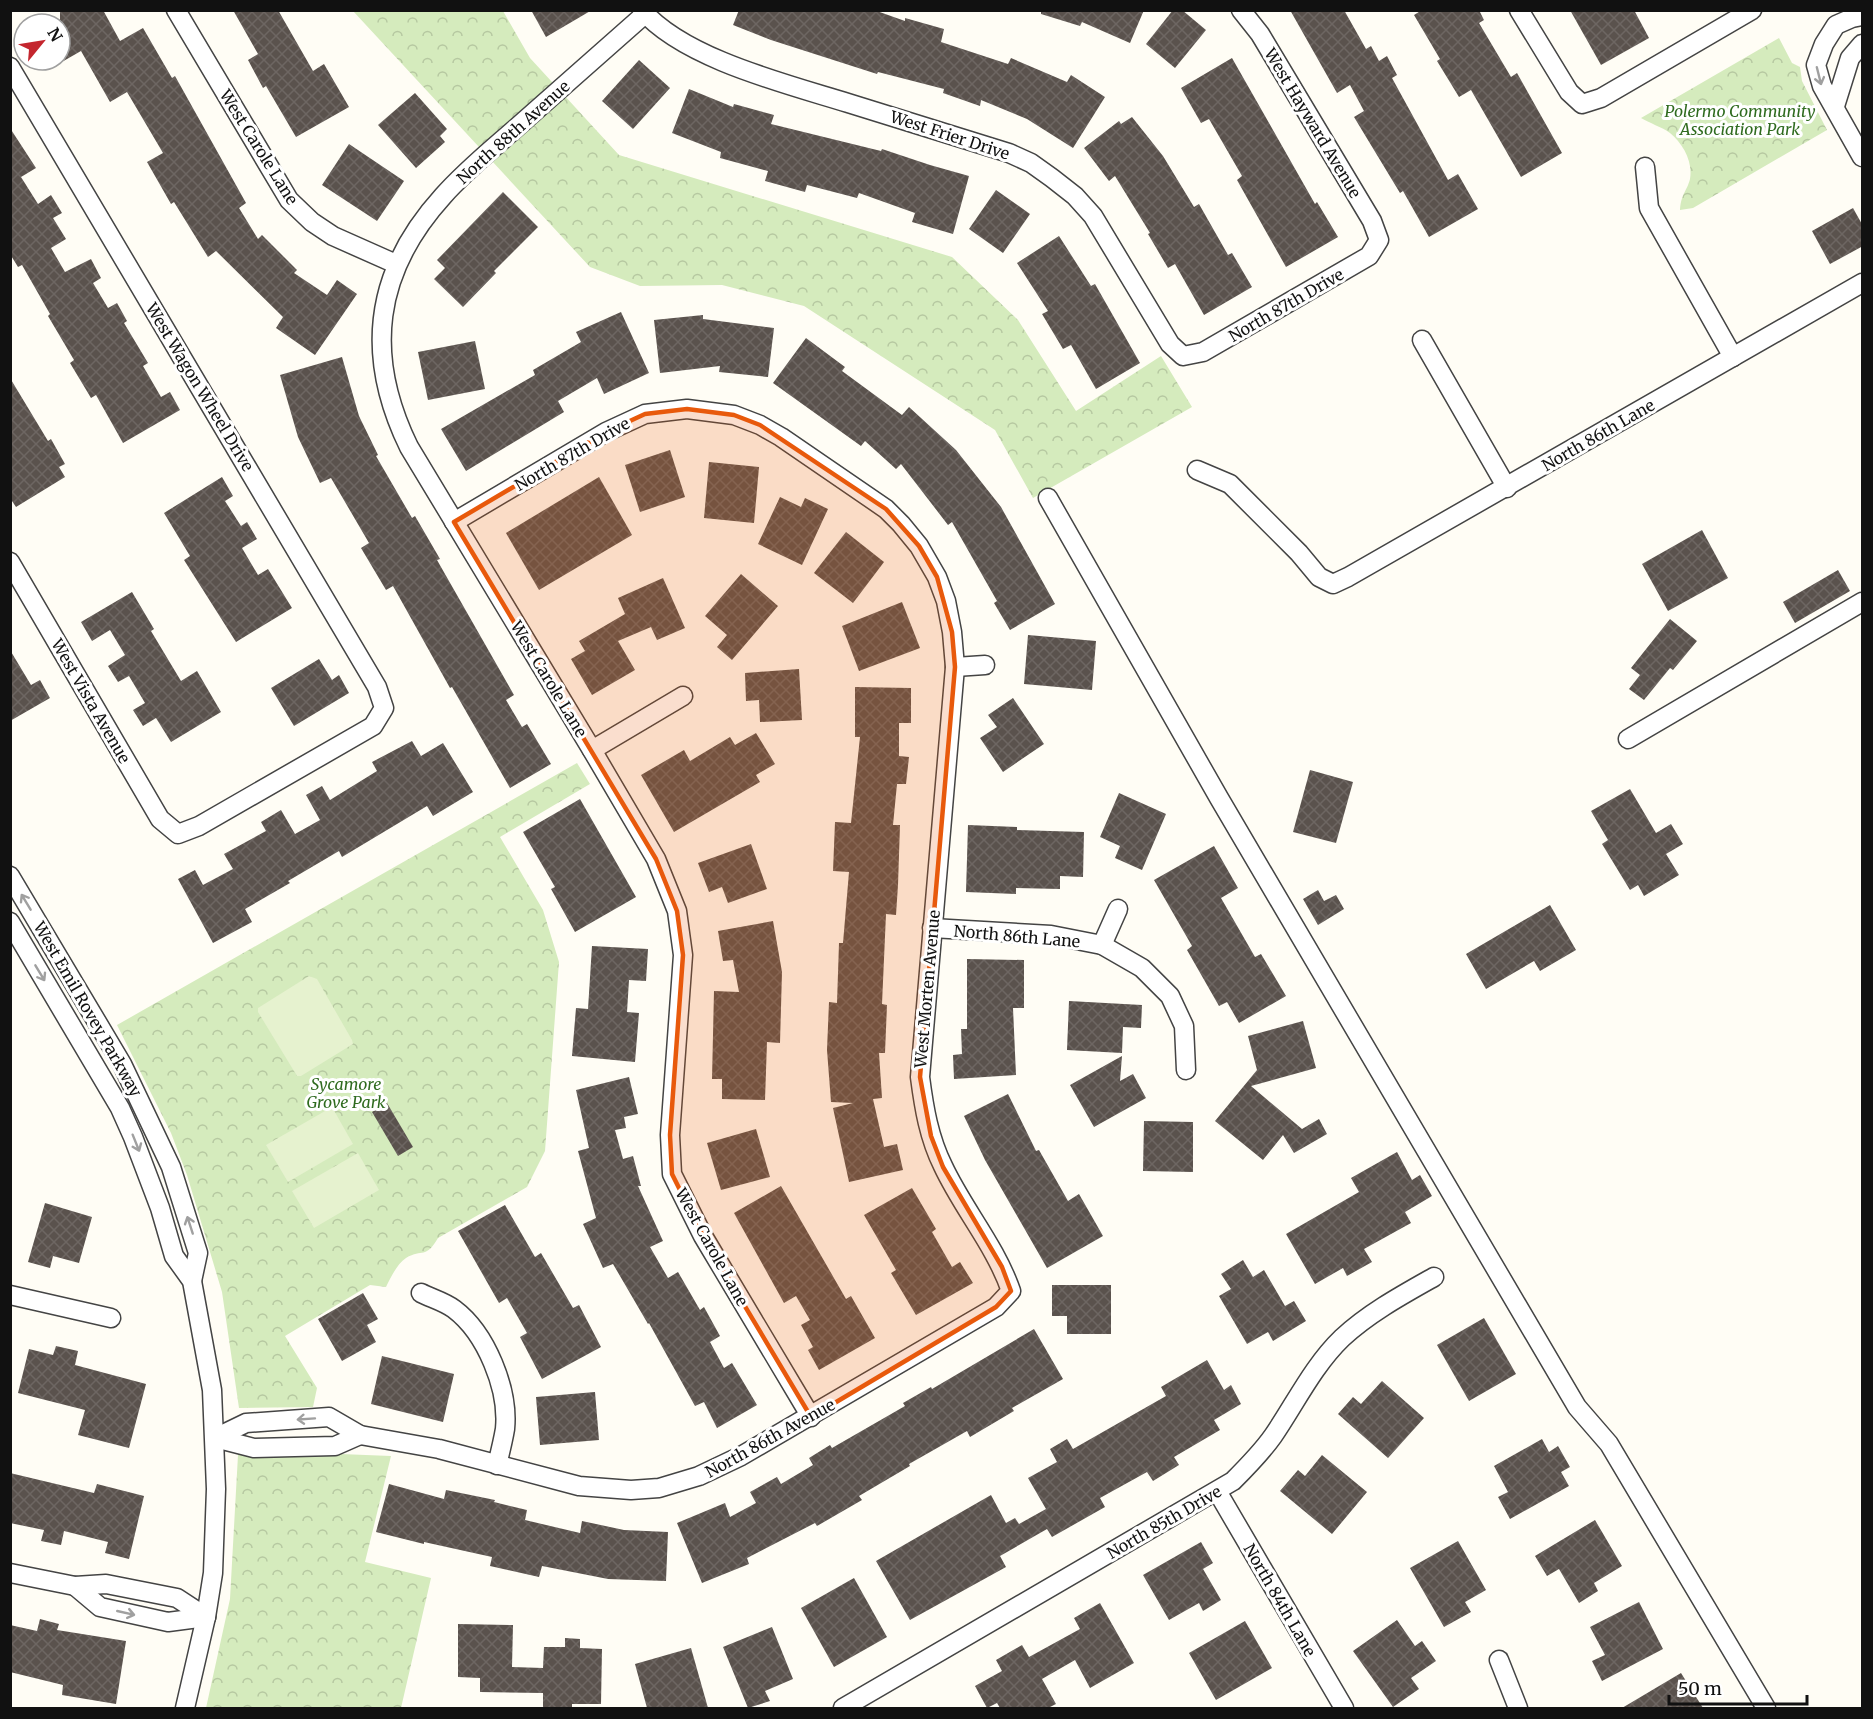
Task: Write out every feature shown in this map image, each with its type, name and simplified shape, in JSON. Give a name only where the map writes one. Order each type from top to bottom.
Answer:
[{"type":"street","name":"West Carole Lane","points":[[176,10],[289,200],[312,222],[333,236],[396,264],[387,293],[382,324],[382,358],[388,394],[397,423],[409,447],[656,859],[676,911],[683,955],[670,1134],[672,1174],[703,1236],[810,1417]]},
{"type":"street","name":"West Hayward Avenue","points":[[1240,10],[1272,53],[1372,221],[1379,240]]},
{"type":"street","points":[[1520,10],[1569,92],[1582,104],[1601,98],[1752,10]]},
{"type":"street","name":"North 88th Avenue","points":[[396,264],[414,233],[443,195],[644,12]]},
{"type":"street","name":"West Frier Drive","points":[[644,12],[675,37],[708,55],[750,73],[1009,153],[1031,163],[1075,196],[1093,216],[1170,344],[1183,356]]},
{"type":"street","points":[[1863,16],[1836,25],[1824,44],[1816,65],[1822,86],[1863,156]]},
{"type":"street","points":[[1824,44],[1856,51],[1834,106]]},
{"type":"street","name":"West Wagon Wheel Drive","points":[[10,68],[371,676],[384,708],[373,726],[199,826],[178,834]]},
{"type":"street","points":[[1645,167],[1649,208],[1733,357]]},
{"type":"street","name":"North 87th Drive","points":[[1183,356],[1203,352],[1370,256],[1379,240]]},
{"type":"street","name":"North 86th Lane","points":[[1197,470],[1230,484],[1299,553],[1319,577],[1333,584],[1348,578],[1507,488],[1863,283]]},
{"type":"street","points":[[1422,340],[1507,488]]},
{"type":"street","name":"North 87th Drive","points":[[454,522],[606,432],[645,414],[687,409],[734,415]]},
{"type":"street","name":"West Morten Avenue","points":[[734,415],[760,425],[780,437],[886,509],[919,546],[937,576],[945,601],[952,632],[955,667],[920,1077],[931,1136],[943,1167],[1002,1267],[1011,1291]]},
{"type":"street","points":[[1048,498],[1231,819],[1577,1407],[1609,1444],[1766,1708]]},
{"type":"street","name":"West Vista Avenue","points":[[10,562],[160,819],[178,834]]},
{"type":"street","points":[[1628,739],[1863,602]]},
{"type":"street","points":[[955,667],[985,665]]},
{"type":"street","points":[[592,750],[683,696]]},
{"type":"street","name":"West Emil Rovey Parkway","points":[[10,876],[122,1064],[171,1167],[198,1253],[192,1281],[212,1390],[216,1525],[213,1573],[206,1617],[185,1708]]},
{"type":"street","name":"North 86th Lane","points":[[1102,945],[1118,909]]},
{"type":"street","name":"West Emil Rovey Parkway","points":[[10,922],[120,1108],[134,1137],[160,1208],[174,1256],[192,1281]]},
{"type":"street","name":"North 86th Lane","points":[[932,928],[1051,935],[1102,945],[1142,968],[1170,996],[1184,1026],[1186,1070]]},
{"type":"street","name":"North 85th Drive","points":[[843,1708],[1233,1481],[1256,1459],[1306,1383],[1342,1339],[1384,1305],[1434,1277]]},
{"type":"street","name":"North 86th Avenue","points":[[215,1438],[246,1424],[329,1417],[360,1435],[439,1449],[579,1486],[631,1490],[659,1488],[699,1476],[741,1456],[996,1307],[1011,1291]]},
{"type":"street","points":[[421,1293],[453,1309],[470,1325],[500,1380],[505,1427],[497,1465]]},
{"type":"street","points":[[10,1295],[111,1318]]},
{"type":"street","points":[[215,1438],[254,1448],[335,1446],[360,1435]]},
{"type":"street","name":"North 84th Lane","points":[[1217,1491],[1344,1708]]},
{"type":"street","points":[[10,1573],[75,1586],[106,1584],[177,1598],[206,1617]]},
{"type":"street","points":[[75,1586],[100,1607],[168,1622],[206,1617]]},
{"type":"street","points":[[1499,1660],[1518,1708]]},
{"type":"highlighted area","points":[[687,409],[734,415],[760,425],[886,509],[919,546],[937,577],[952,632],[955,667],[920,1077],[931,1136],[943,1167],[1002,1267],[1011,1291],[996,1307],[811,1417],[703,1236],[672,1174],[670,1135],[683,955],[677,911],[656,859],[454,522],[606,432],[645,414]]},
{"type":"green space","points":[[353,11],[503,11],[530,58],[619,155],[952,257],[1018,320],[1076,411],[1161,356],[1192,407],[1033,498],[995,430],[804,306],[722,285],[640,286],[590,267]]},
{"type":"green space","name":"Polermo Community Association Park","points":[[1779,38],[1792,63],[1800,67],[1802,81],[1827,130],[1693,208],[1680,210],[1691,172],[1686,153],[1670,133],[1641,118]]},
{"type":"green space","name":"Sycamore Grove Park","points":[[577,763],[590,784],[500,837],[543,910],[559,962],[545,1151],[527,1187],[438,1238],[427,1251],[406,1258],[397,1267],[386,1287],[370,1285],[285,1336],[317,1388],[313,1407],[239,1408],[222,1292],[187,1175],[171,1133],[117,1025]]},
{"type":"green space","points":[[309,976],[317,979],[353,1044],[301,1076],[297,1076],[258,1012],[258,1008]]},
{"type":"green space","points":[[332,1107],[353,1144],[288,1182],[266,1145]]},
{"type":"green space","points":[[358,1153],[379,1190],[314,1228],[292,1191]]},
{"type":"green space","points":[[315,1453],[391,1456],[365,1562],[431,1578],[401,1708],[206,1708],[230,1599],[238,1455]]},
{"type":"building","points":[[60,10],[103,10],[120,41],[143,28],[172,78],[175,76],[246,203],[239,208],[258,239],[262,235],[297,270],[294,273],[327,295],[337,280],[357,294],[315,355],[276,328],[283,317],[216,251],[208,257],[174,202],[171,204],[147,162],[163,153],[127,92],[110,102],[81,51],[72,56],[72,12],[60,12]]},
{"type":"building","points":[[233,10],[278,10],[313,71],[324,64],[349,107],[296,137],[266,86],[263,88],[248,60],[258,54]]},
{"type":"building","points":[[531,10],[592,10],[546,37]]},
{"type":"building","points":[[739,10],[874,10],[905,21],[905,18],[944,29],[941,42],[1008,64],[1011,58],[1067,82],[1071,75],[1105,97],[1073,148],[1027,119],[981,100],[980,106],[943,93],[944,89],[878,72],[877,74],[771,40],[733,25]]},
{"type":"building","points":[[1041,10],[1144,10],[1130,43],[1082,22],[1080,26],[1041,14]]},
{"type":"building","points":[[1173,10],[1182,10],[1206,30],[1175,68],[1146,44]]},
{"type":"building","points":[[1290,10],[1344,10],[1366,49],[1371,46],[1379,61],[1387,56],[1397,75],[1392,78],[1448,180],[1458,174],[1478,209],[1429,237],[1403,191],[1400,193],[1354,117],[1364,111],[1350,85],[1337,93]]},
{"type":"building","points":[[1422,10],[1479,10],[1484,20],[1479,23],[1511,77],[1517,73],[1562,153],[1521,177],[1471,90],[1459,97],[1437,61],[1440,59],[1414,15]]},
{"type":"building","points":[[1570,10],[1634,10],[1649,38],[1601,65]]},
{"type":"building","points":[[1232,58],[1315,204],[1317,202],[1338,237],[1286,267],[1237,180],[1242,176],[1209,119],[1201,123],[1181,88]]},
{"type":"building","points":[[639,60],[670,88],[633,129],[602,101]]},
{"type":"building","points":[[689,89],[733,107],[734,104],[774,115],[771,124],[881,151],[882,149],[969,176],[953,234],[912,222],[915,213],[859,193],[857,198],[807,185],[805,192],[765,181],[768,171],[720,158],[721,152],[672,133]]},
{"type":"building","points":[[415,93],[447,129],[440,136],[445,142],[416,168],[378,125]]},
{"type":"building","points":[[1132,117],[1163,156],[1194,207],[1199,204],[1228,255],[1232,253],[1252,287],[1204,315],[1175,264],[1168,268],[1148,234],[1150,233],[1115,176],[1109,181],[1084,148],[1119,121],[1121,124]]},
{"type":"building","points":[[10,128],[36,168],[21,177],[38,204],[51,195],[62,213],[53,218],[66,239],[51,248],[65,272],[91,259],[101,278],[93,283],[108,308],[117,303],[127,321],[124,323],[148,363],[143,366],[161,397],[170,392],[180,410],[123,443],[96,395],[91,398],[70,363],[74,360],[22,265],[18,267],[10,254]]},
{"type":"building","points":[[349,144],[404,181],[377,221],[322,185]]},
{"type":"building","points":[[996,190],[1030,214],[1003,253],[969,229]]},
{"type":"building","points":[[503,192],[538,227],[494,271],[496,273],[463,307],[434,279],[445,268],[437,260]]},
{"type":"building","points":[[1853,208],[1863,226],[1863,246],[1830,264],[1812,231]]},
{"type":"building","points":[[1059,236],[1091,286],[1095,284],[1140,363],[1096,389],[1071,345],[1063,349],[1042,314],[1048,311],[1017,263]]},
{"type":"building","points":[[621,312],[649,373],[604,394],[597,378],[558,401],[564,412],[466,471],[441,429],[535,375],[533,370],[581,342],[576,332]]},
{"type":"building","points":[[703,315],[703,319],[774,328],[768,377],[719,372],[720,366],[660,373],[654,320]]},
{"type":"building","points":[[806,338],[845,367],[842,371],[902,415],[909,407],[956,450],[1001,507],[1055,604],[1010,630],[994,603],[997,601],[952,522],[948,525],[901,464],[896,469],[865,441],[861,446],[773,383]]},
{"type":"building","points":[[475,341],[485,389],[428,400],[418,352]]},
{"type":"building","points":[[342,357],[359,416],[378,455],[376,456],[412,518],[415,516],[440,559],[437,560],[514,695],[506,700],[522,727],[527,724],[551,764],[510,788],[393,586],[386,590],[361,548],[369,543],[331,478],[320,483],[298,437],[280,375]]},
{"type":"building","points":[[10,378],[48,441],[51,439],[65,464],[59,467],[65,477],[16,507],[10,498]]},
{"type":"building","points":[[670,450],[685,497],[640,512],[625,465]]},
{"type":"building","points":[[709,462],[759,467],[754,523],[704,518]]},
{"type":"building","points":[[222,477],[233,496],[225,501],[241,526],[247,522],[257,539],[242,548],[258,575],[268,569],[292,608],[236,642],[184,560],[190,556],[164,513]]},
{"type":"building","points":[[599,477],[632,535],[539,590],[506,533]]},
{"type":"building","points":[[780,497],[801,507],[805,498],[828,509],[802,565],[758,544]]},
{"type":"building","points":[[1702,530],[1728,578],[1668,611],[1642,564]]},
{"type":"building","points":[[846,532],[884,562],[853,603],[814,573]]},
{"type":"building","points":[[1838,570],[1850,591],[1795,623],[1783,602]]},
{"type":"building","points":[[741,574],[778,606],[732,660],[717,647],[727,635],[705,616]]},
{"type":"building","points":[[663,578],[685,628],[657,640],[651,627],[618,641],[635,670],[592,695],[571,659],[585,651],[579,641],[625,614],[618,598]]},
{"type":"building","points":[[132,592],[154,629],[151,631],[181,681],[197,671],[221,712],[171,742],[156,718],[143,726],[133,710],[145,703],[129,676],[118,682],[108,666],[125,655],[110,630],[92,641],[81,622]]},
{"type":"building","points":[[902,602],[920,648],[859,671],[842,626]]},
{"type":"building","points":[[1670,619],[1697,641],[1673,670],[1670,668],[1644,700],[1629,689],[1640,675],[1631,668]]},
{"type":"building","points":[[1028,635],[1096,641],[1092,690],[1024,684]]},
{"type":"building","points":[[10,650],[31,685],[40,680],[50,698],[10,721]]},
{"type":"building","points":[[319,659],[332,680],[339,675],[349,693],[294,726],[271,688]]},
{"type":"building","points":[[799,669],[802,720],[760,722],[759,700],[746,701],[745,673]]},
{"type":"building","points":[[855,687],[911,688],[911,723],[899,723],[899,756],[909,757],[906,784],[897,784],[893,825],[900,825],[896,915],[886,914],[882,1004],[887,1005],[885,1053],[879,1053],[882,1098],[873,1099],[884,1147],[897,1144],[903,1170],[849,1182],[833,1108],[853,1103],[831,1102],[827,1050],[829,1002],[837,1003],[839,943],[843,943],[849,872],[833,871],[835,822],[851,823],[860,737],[855,737]]},
{"type":"building","points":[[1013,698],[1044,744],[1003,772],[980,738],[997,727],[988,715]]},
{"type":"building","points":[[756,733],[775,764],[756,775],[760,782],[674,832],[641,775],[684,750],[690,761],[730,737],[735,745]]},
{"type":"building","points":[[412,741],[421,756],[443,743],[473,792],[433,816],[427,806],[342,857],[339,851],[245,909],[252,922],[213,943],[178,879],[195,870],[203,885],[233,869],[224,854],[266,831],[261,822],[281,810],[295,834],[320,820],[306,795],[322,786],[330,800],[377,771],[372,762]]},
{"type":"building","points":[[1310,770],[1353,782],[1336,843],[1293,832]]},
{"type":"building","points":[[1630,789],[1656,833],[1671,824],[1683,844],[1666,854],[1679,875],[1644,896],[1638,885],[1630,890],[1602,844],[1608,840],[1591,811]]},
{"type":"building","points":[[1119,793],[1166,814],[1142,870],[1115,858],[1120,846],[1100,837]]},
{"type":"building","points":[[580,799],[636,897],[575,932],[551,889],[555,887],[523,832]]},
{"type":"building","points":[[968,825],[1017,827],[1017,830],[1084,832],[1083,877],[1060,876],[1060,889],[1016,888],[1016,894],[966,892]]},
{"type":"building","points":[[751,844],[767,889],[728,903],[722,887],[709,892],[698,863]]},
{"type":"building","points":[[1214,846],[1238,888],[1221,898],[1255,957],[1261,954],[1286,996],[1239,1023],[1227,1002],[1219,1006],[1187,950],[1192,946],[1154,880]]},
{"type":"building","points":[[1318,890],[1324,901],[1336,895],[1344,909],[1318,925],[1303,899]]},
{"type":"building","points":[[1550,905],[1576,950],[1540,971],[1534,961],[1486,989],[1466,954]]},
{"type":"building","points":[[773,921],[782,972],[780,1043],[767,1042],[765,1100],[722,1099],[722,1079],[712,1079],[714,991],[739,992],[733,960],[723,961],[718,931]]},
{"type":"building","points":[[592,946],[648,949],[646,981],[629,980],[627,1012],[639,1013],[635,1062],[572,1056],[576,1008],[588,1009]]},
{"type":"building","points":[[967,959],[1024,960],[1024,1008],[1013,1008],[1016,1075],[954,1079],[953,1055],[962,1054],[961,1029],[967,1029]]},
{"type":"building","points":[[1069,1001],[1142,1005],[1141,1028],[1123,1027],[1122,1053],[1067,1050]]},
{"type":"building","points":[[1303,1021],[1316,1068],[1251,1086],[1302,1129],[1319,1119],[1327,1134],[1294,1153],[1283,1135],[1263,1160],[1215,1121],[1257,1070],[1248,1036]]},
{"type":"building","points":[[1122,1056],[1120,1081],[1133,1074],[1146,1098],[1094,1127],[1070,1085]]},
{"type":"building","points":[[629,1077],[638,1114],[624,1117],[626,1128],[615,1130],[623,1159],[633,1156],[641,1186],[638,1186],[663,1241],[650,1247],[668,1278],[678,1272],[700,1310],[704,1307],[720,1336],[710,1342],[724,1368],[732,1363],[757,1405],[717,1428],[704,1402],[695,1406],[613,1264],[603,1268],[583,1224],[596,1218],[578,1151],[589,1148],[576,1090]]},
{"type":"building","points":[[1008,1094],[1036,1151],[1039,1150],[1068,1201],[1079,1194],[1103,1236],[1047,1268],[985,1160],[964,1116]]},
{"type":"building","points":[[387,1103],[413,1147],[398,1156],[372,1112]]},
{"type":"building","points":[[1144,1121],[1193,1122],[1193,1172],[1143,1171]]},
{"type":"building","points":[[756,1129],[770,1177],[721,1190],[707,1143]]},
{"type":"building","points":[[1397,1152],[1412,1180],[1420,1175],[1432,1196],[1405,1212],[1411,1223],[1364,1249],[1372,1262],[1347,1276],[1343,1268],[1315,1284],[1286,1234],[1359,1192],[1351,1178]]},
{"type":"building","points":[[781,1186],[846,1299],[851,1296],[875,1338],[819,1370],[808,1350],[813,1347],[801,1325],[810,1320],[796,1296],[784,1303],[734,1213]]},
{"type":"building","points":[[912,1188],[936,1229],[932,1232],[952,1267],[960,1262],[973,1283],[916,1315],[891,1273],[896,1270],[864,1215]]},
{"type":"building","points":[[45,1203],[92,1217],[79,1263],[53,1256],[50,1268],[28,1262]]},
{"type":"building","points":[[505,1205],[535,1257],[541,1253],[573,1308],[579,1305],[601,1347],[542,1379],[520,1337],[527,1333],[507,1298],[499,1303],[458,1231]]},
{"type":"building","points":[[1243,1260],[1253,1277],[1264,1270],[1285,1306],[1294,1301],[1306,1321],[1273,1341],[1268,1332],[1247,1344],[1219,1296],[1231,1289],[1221,1274]]},
{"type":"building","points":[[1052,1285],[1111,1285],[1111,1334],[1067,1334],[1067,1316],[1052,1316]]},
{"type":"building","points":[[363,1293],[378,1319],[367,1325],[376,1342],[342,1361],[318,1319]]},
{"type":"building","points":[[1484,1318],[1516,1374],[1469,1401],[1437,1345]]},
{"type":"building","points":[[1034,1329],[1063,1379],[1012,1408],[1014,1411],[970,1437],[967,1431],[909,1464],[910,1466],[859,1496],[862,1500],[817,1526],[815,1523],[747,1558],[749,1564],[702,1583],[677,1523],[725,1503],[730,1517],[756,1503],[750,1492],[777,1477],[781,1484],[813,1465],[809,1458],[830,1445],[832,1448],[905,1406],[903,1403],[931,1387],[932,1389]]},
{"type":"building","points":[[56,1346],[78,1351],[75,1365],[146,1384],[129,1448],[78,1435],[85,1410],[18,1393],[29,1349],[53,1355]]},
{"type":"building","points":[[382,1356],[454,1374],[443,1422],[371,1404]]},
{"type":"building","points":[[1207,1360],[1224,1390],[1231,1385],[1241,1404],[1214,1420],[1220,1430],[1174,1457],[1179,1465],[1153,1481],[1147,1472],[1100,1498],[1105,1507],[1052,1537],[1047,1529],[1000,1556],[1006,1567],[910,1620],[876,1561],[991,1495],[1006,1523],[1015,1518],[1019,1524],[1046,1509],[1028,1478],[1057,1462],[1050,1449],[1067,1439],[1073,1449],[1166,1396],[1161,1387]]},
{"type":"building","points":[[1382,1381],[1424,1418],[1388,1458],[1338,1414],[1353,1397],[1361,1404]]},
{"type":"building","points":[[595,1392],[599,1440],[540,1445],[536,1397]]},
{"type":"building","points":[[1542,1439],[1549,1452],[1558,1446],[1570,1467],[1561,1472],[1569,1486],[1510,1519],[1498,1497],[1508,1492],[1494,1466]]},
{"type":"building","points":[[1322,1455],[1367,1492],[1332,1534],[1280,1491],[1298,1470],[1305,1476]]},
{"type":"building","points":[[10,1473],[94,1493],[97,1484],[144,1496],[129,1559],[105,1553],[108,1542],[64,1531],[61,1545],[41,1541],[44,1530],[10,1523]]},
{"type":"building","points":[[389,1484],[444,1499],[446,1490],[495,1500],[494,1502],[527,1510],[525,1520],[580,1533],[582,1521],[624,1530],[668,1532],[666,1581],[608,1579],[542,1566],[539,1577],[490,1566],[492,1557],[376,1532]]},
{"type":"building","points":[[1595,1520],[1622,1566],[1594,1583],[1598,1591],[1579,1603],[1559,1569],[1547,1576],[1535,1556]]},
{"type":"building","points":[[1458,1541],[1486,1590],[1465,1602],[1471,1612],[1444,1627],[1410,1568]]},
{"type":"building","points":[[1201,1542],[1213,1563],[1203,1569],[1221,1600],[1203,1611],[1199,1603],[1169,1620],[1143,1575]]},
{"type":"building","points":[[854,1578],[887,1637],[834,1667],[801,1608]]},
{"type":"building","points":[[1639,1602],[1663,1649],[1602,1681],[1592,1661],[1605,1655],[1590,1627]]},
{"type":"building","points":[[1100,1603],[1134,1663],[1090,1688],[1075,1660],[1042,1679],[1056,1704],[1048,1708],[1000,1708],[997,1703],[987,1708],[975,1686],[1002,1671],[996,1660],[1022,1645],[1029,1657],[1080,1629],[1074,1618]]},
{"type":"building","points":[[40,1619],[59,1624],[57,1630],[126,1641],[116,1704],[62,1695],[63,1685],[10,1672],[10,1625],[37,1631]]},
{"type":"building","points":[[1397,1620],[1415,1646],[1422,1641],[1436,1661],[1411,1678],[1419,1689],[1393,1707],[1353,1651]]},
{"type":"building","points":[[1245,1621],[1272,1668],[1216,1700],[1189,1653]]},
{"type":"building","points":[[458,1624],[513,1625],[512,1667],[543,1668],[544,1647],[565,1647],[565,1638],[580,1639],[580,1648],[602,1649],[601,1704],[572,1704],[572,1708],[543,1708],[543,1693],[480,1692],[480,1678],[458,1677]]},
{"type":"building","points":[[772,1627],[793,1679],[765,1691],[770,1701],[748,1708],[723,1647]]},
{"type":"building","points":[[691,1648],[708,1708],[647,1708],[635,1664]]},
{"type":"building","points":[[1681,1673],[1703,1708],[1622,1708]]}]
